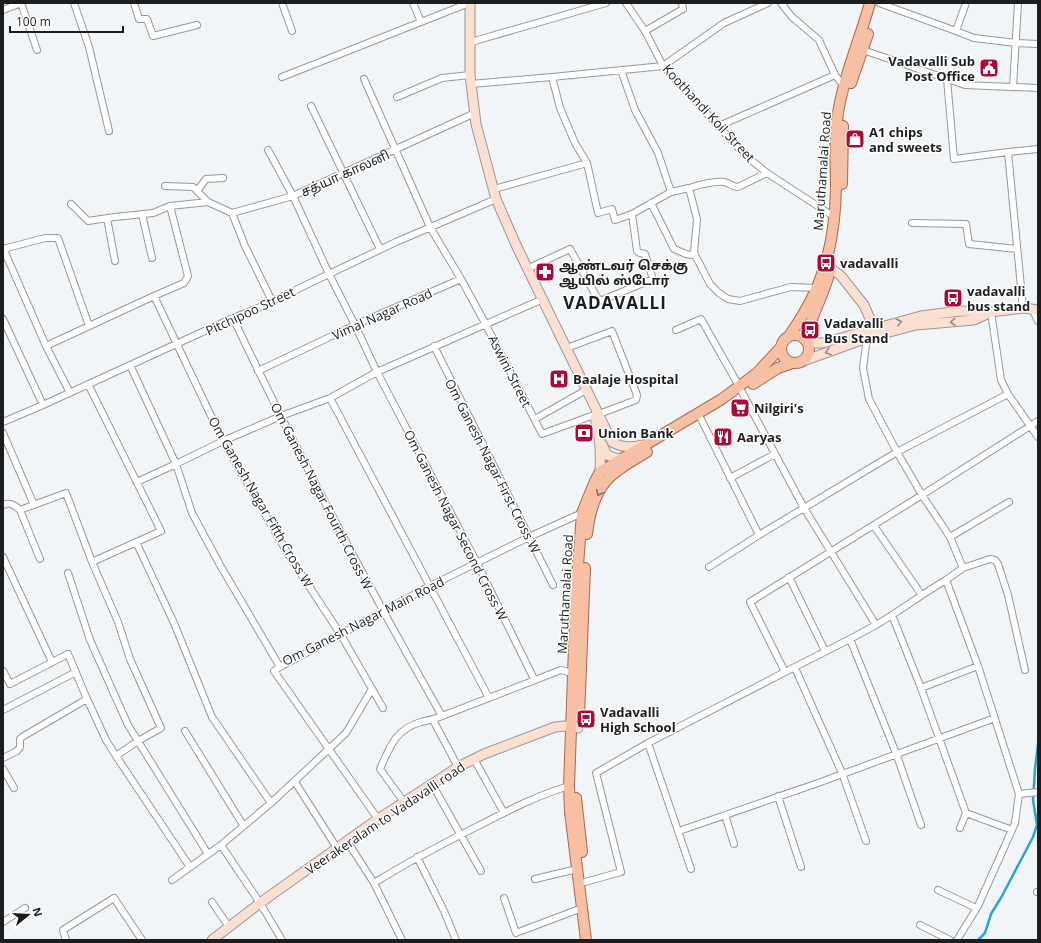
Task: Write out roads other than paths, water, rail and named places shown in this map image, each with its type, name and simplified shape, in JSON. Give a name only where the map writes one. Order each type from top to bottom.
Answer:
[{"type":"main road","points":[[469,3],[471,79],[476,124],[496,199],[516,247],[567,348],[597,415],[612,442],[618,460],[610,477]]},
{"type":"main road","name":"Maruthamalai Road","points":[[789,336],[809,307],[828,267],[837,242],[842,184],[844,110],[870,3]]},
{"type":"main road","name":"Maruthamalai Road","points":[[807,341],[808,327],[825,290],[836,188],[837,121],[843,85],[860,49],[876,3]]},
{"type":"main road","points":[[828,267],[840,276],[864,305],[874,328]]},
{"type":"main road","points":[[990,312],[974,320],[916,325],[867,338],[799,362],[792,363],[782,355],[781,347],[784,340],[789,336],[798,335],[807,341],[824,343],[921,316],[960,311],[990,312],[1031,309]]},
{"type":"main road","points":[[803,361],[809,350],[807,341]]},
{"type":"main road","name":"Maruthamalai Road","points":[[593,940],[576,800],[575,728],[577,675],[588,522],[598,495],[605,482],[610,477],[638,457],[701,419],[741,389],[781,347]]},
{"type":"main road","name":"Maruthamalai Road","points":[[577,675],[576,591],[582,513],[588,496],[600,472],[618,460],[741,389],[778,368],[792,363]]},
{"type":"main road","points":[[597,415],[600,472]]},
{"type":"main road","points":[[598,430],[607,455],[618,460],[638,457]]},
{"type":"main road","points":[[612,442],[620,447],[632,448],[647,444]]},
{"type":"main road","name":"Veerakeralam to Vadavalli road","points":[[217,939],[229,927],[260,903],[378,819],[458,767],[484,754],[555,727],[564,726],[575,728]]},
{"type":"main road","name":"Maruthamalai Road","points":[[575,728],[569,786],[570,812],[586,940]]},
{"type":"street","points":[[3,10],[21,3],[37,50]]},
{"type":"street","points":[[74,3],[89,46],[109,131]]},
{"type":"street","points":[[134,3],[139,19],[147,19],[153,36],[197,25]]},
{"type":"street","points":[[282,3],[292,31]]},
{"type":"street","points":[[413,3],[421,22]]},
{"type":"street","points":[[282,78],[469,3]]},
{"type":"street","points":[[471,42],[606,3]]},
{"type":"street","name":"Koothandi Koil Street","points":[[626,3],[645,31],[663,66],[745,155],[767,172],[833,216]]},
{"type":"street","points":[[645,31],[683,9],[682,3]]},
{"type":"street","points":[[397,97],[442,78],[471,79],[552,77],[663,66],[724,23],[768,3]]},
{"type":"street","points":[[781,3],[792,17],[819,40],[835,75],[843,85]]},
{"type":"street","points":[[879,3],[974,38],[1038,44]]},
{"type":"street","points":[[956,31],[966,3]]},
{"type":"street","points":[[1013,87],[1018,3]]},
{"type":"street","points":[[860,49],[965,85],[1038,88]]},
{"type":"street","points":[[621,70],[636,110],[658,153],[671,192]]},
{"type":"street","points":[[719,126],[835,75]]},
{"type":"street","points":[[552,77],[560,108],[575,143],[587,163],[598,213],[612,209],[615,220],[632,214],[671,192],[706,184],[725,182],[733,187],[738,187],[767,172]]},
{"type":"street","points":[[364,79],[430,227],[485,323]]},
{"type":"street","points":[[947,79],[954,159],[1038,149]]},
{"type":"street","points":[[311,106],[380,250]]},
{"type":"street","name":"சத்யா காலனி","points":[[355,326],[293,196],[475,113]]},
{"type":"street","points":[[165,186],[193,187],[208,202],[232,213],[293,196],[268,150]]},
{"type":"street","points":[[1008,152],[1018,250],[1031,309],[1038,321]]},
{"type":"street","points":[[494,189],[587,163]]},
{"type":"street","points":[[197,191],[206,179],[223,178]]},
{"type":"street","points":[[689,188],[697,220],[694,253],[710,284],[719,293],[728,299],[740,300],[791,287],[817,288]]},
{"type":"street","name":"Pitchipoo Street","points":[[3,422],[130,366],[430,227],[496,199]]},
{"type":"street","points":[[71,204],[88,221],[153,213],[170,206],[208,202]]},
{"type":"street","points":[[651,203],[674,249],[686,254],[694,253]]},
{"type":"street","points":[[46,346],[184,283],[188,276],[170,206]]},
{"type":"street","points":[[232,213],[244,246],[272,301]]},
{"type":"street","points":[[142,214],[152,258]]},
{"type":"street","points":[[528,269],[570,249],[600,301],[653,279],[645,254],[637,251],[632,214]]},
{"type":"street","points":[[107,218],[115,261]]},
{"type":"street","points":[[912,223],[966,224],[969,244],[1018,250]]},
{"type":"street","points":[[70,393],[46,346],[3,249],[45,238],[58,238],[89,326]]},
{"type":"street","name":"Vimal Nagar Road","points":[[258,372],[355,326],[461,279]]},
{"type":"street","name":"Om Ganesh Nagar Fifth Cross W","points":[[154,296],[223,441],[288,554],[340,635],[383,708]]},
{"type":"street","points":[[137,482],[223,441],[281,416],[330,398],[377,372],[542,299]]},
{"type":"street","points":[[990,312],[1001,380],[1008,394],[1038,437]]},
{"type":"street","points":[[3,318],[43,405]]},
{"type":"street","name":"Om Ganesh Nagar Fourth Cross W","points":[[233,318],[258,372],[383,612],[442,716]]},
{"type":"street","points":[[676,330],[700,319],[741,389],[804,508],[876,625]]},
{"type":"street","name":"Aswini Street","points":[[485,323],[542,434],[597,415]]},
{"type":"street","name":"Om Ganesh Nagar Second Cross W","points":[[355,326],[377,372],[478,563],[534,680]]},
{"type":"street","points":[[567,348],[612,331],[637,395],[636,400],[597,415]]},
{"type":"street","points":[[867,338],[863,368],[869,399],[883,428],[922,495],[950,537],[963,568]]},
{"type":"street","name":"Om Ganesh Nagar First Cross W","points":[[434,346],[553,585]]},
{"type":"street","name":"Om Ganesh Nagar Main Road","points":[[130,366],[176,464],[192,513],[220,565],[280,667],[430,586],[529,537],[582,513]]},
{"type":"street","points":[[88,384],[161,531],[92,562]]},
{"type":"street","points":[[535,419],[588,393]]},
{"type":"street","points":[[709,567],[758,535],[897,452],[1008,394]]},
{"type":"street","points":[[330,398],[489,698]]},
{"type":"street","points":[[701,419],[758,535]]},
{"type":"street","points":[[785,672],[750,602],[874,526],[1038,421]]},
{"type":"street","points":[[3,433],[34,505]]},
{"type":"street","points":[[730,478],[775,454]]},
{"type":"street","points":[[20,510],[66,493],[92,562],[118,622],[130,659],[161,728],[116,756]]},
{"type":"street","points":[[950,537],[1009,502]]},
{"type":"street","points":[[3,505],[7,503],[12,504],[20,510],[40,559]]},
{"type":"street","points":[[874,526],[921,594]]},
{"type":"street","points":[[136,542],[174,623],[212,716],[271,803]]},
{"type":"street","points":[[3,557],[52,662]]},
{"type":"street","points":[[585,882],[621,872],[596,773],[648,743],[876,625],[921,594],[946,580],[963,568],[990,559],[995,560],[998,564],[1008,596],[1025,670]]},
{"type":"street","points":[[68,573],[90,640],[128,726],[208,854]]},
{"type":"street","points":[[789,577],[825,651]]},
{"type":"street","points":[[946,580],[978,666],[1019,794],[1015,823],[976,908],[958,940]]},
{"type":"street","points":[[892,615],[966,813],[960,828]]},
{"type":"street","points":[[850,639],[896,753],[921,825]]},
{"type":"street","points":[[3,671],[10,684],[68,654],[106,740],[190,867]]},
{"type":"street","points":[[920,688],[978,666]]},
{"type":"street","points":[[280,667],[274,671],[378,819]]},
{"type":"street","points":[[794,668],[842,773],[866,841]]},
{"type":"street","points":[[404,802],[380,769],[391,743],[405,729],[421,722],[433,720],[561,670],[577,675]]},
{"type":"street","points":[[3,710],[76,672]]},
{"type":"street","points":[[172,880],[221,845],[295,782],[330,749],[346,733],[372,689]]},
{"type":"street","points":[[3,758],[17,751],[20,747],[20,740],[22,737],[88,699]]},
{"type":"street","points":[[679,831],[995,718]]},
{"type":"street","points":[[433,720],[458,767]]},
{"type":"street","points":[[185,731],[243,825]]},
{"type":"street","points":[[648,743],[691,869]]},
{"type":"street","points":[[474,759],[504,813]]},
{"type":"street","points":[[3,769],[14,788]]},
{"type":"street","points":[[295,782],[338,848]]},
{"type":"street","points":[[432,784],[481,871]]},
{"type":"street","points":[[374,883],[417,857],[504,813],[551,791],[569,786]]},
{"type":"street","points":[[1019,794],[1038,792]]},
{"type":"street","points":[[778,796],[801,867]]},
{"type":"street","points":[[966,813],[1012,830]]},
{"type":"street","points":[[725,815],[734,844]]},
{"type":"street","points":[[347,842],[374,883],[402,940]]},
{"type":"street","points":[[221,845],[260,903],[282,940]]},
{"type":"street","points":[[417,857],[456,940]]},
{"type":"street","points":[[536,879],[577,869]]},
{"type":"street","points":[[938,890],[976,908]]},
{"type":"street","points":[[66,940],[63,930],[114,898],[142,940]]},
{"type":"street","points":[[504,898],[516,933],[582,908]]},
{"type":"street","points":[[212,902],[229,927]]},
{"type":"street","points":[[3,922],[25,908]]},
{"type":"street","points":[[920,925],[950,940]]},
{"type":"waterway","points":[[978,940],[985,933],[991,914],[1033,837],[1037,825],[1033,800],[1038,744]]},
{"type":"place","name":"Vadavalli Sub Post Office","points":[[989,68]]},
{"type":"place","name":"A1 chips and sweets","points":[[855,139]]},
{"type":"place","name":"vadavalli","points":[[826,263]]},
{"type":"place","name":"ஆண்டவர் செக்கு ஆயில் ஸ்டோர்","points":[[545,272]]},
{"type":"place","name":"vadavalli bus stand","points":[[953,298]]},
{"type":"place","name":"Vadavalli Bus Stand","points":[[810,330]]},
{"type":"place","name":"Baalaje Hospital","points":[[559,379]]},
{"type":"place","name":"Nilgiri's","points":[[740,408]]},
{"type":"place","name":"Union Bank","points":[[584,433]]},
{"type":"place","name":"Aaryas","points":[[723,437]]},
{"type":"place","name":"Vadavalli High School","points":[[586,719]]},
{"type":"district","name":"VADAVALLI","points":[[615,302]]}]
